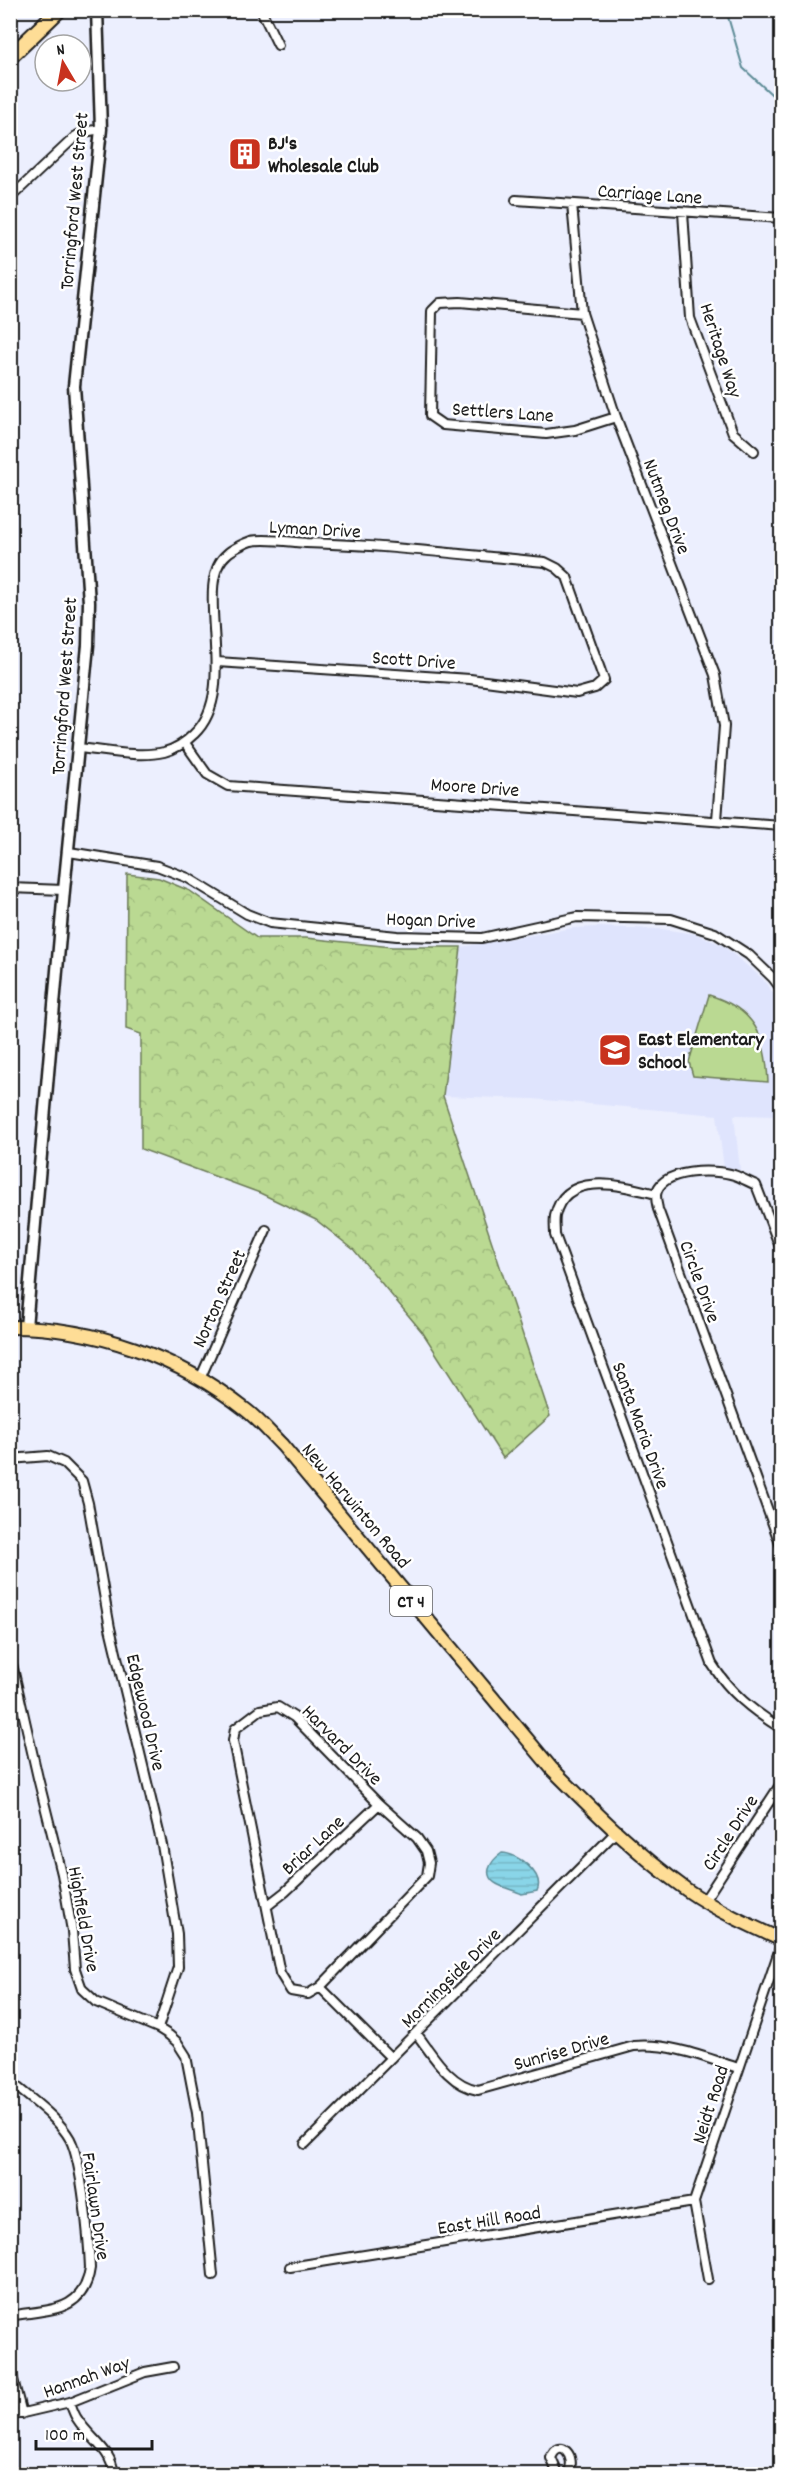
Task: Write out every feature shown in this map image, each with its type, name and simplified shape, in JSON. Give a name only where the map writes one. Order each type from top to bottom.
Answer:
[{"type":"highway","points":[[10,57],[59,10]]},
{"type":"main road","name":"Torringford West Street","points":[[26,1327],[89,614],[74,386],[101,129],[97,10]]},
{"type":"main road","name":"New Harwinton Road","points":[[10,1327],[89,1334],[127,1346],[169,1362],[200,1379],[246,1410],[282,1445],[552,1770],[616,1832],[704,1901],[782,1941]]},
{"type":"street","points":[[261,10],[278,45]]},
{"type":"street","points":[[10,198],[76,136],[101,129]]},
{"type":"street","name":"Carriage Lane","points":[[516,200],[782,218]]},
{"type":"street","name":"Nutmeg Drive","points":[[572,204],[582,313],[616,417],[715,675],[724,726],[717,820]]},
{"type":"street","name":"Heritage Way","points":[[683,212],[690,318],[733,433],[754,451]]},
{"type":"street","name":"Settlers Lane","points":[[582,313],[460,302],[440,303],[432,311],[430,416],[443,425],[546,434],[575,430],[616,417]]},
{"type":"street","name":"Lyman Drive","points":[[78,748],[134,753],[163,752],[185,743],[200,729],[212,709],[217,662],[213,585],[218,567],[226,554],[251,541],[334,543],[545,562],[557,568],[567,577],[604,680]]},
{"type":"street","name":"Scott Drive","points":[[217,662],[470,679],[577,693],[595,688],[604,680]]},
{"type":"street","name":"Moore Drive","points":[[185,743],[207,774],[228,786],[782,826]]},
{"type":"street","name":"Hogan Drive","points":[[69,852],[157,866],[188,878],[247,914],[270,923],[397,936],[482,938],[577,917],[671,919],[715,933],[749,956],[773,978],[782,990]]},
{"type":"street","points":[[10,888],[64,890]]},
{"type":"street","points":[[656,1194],[664,1181],[677,1174],[699,1172],[732,1174],[756,1185],[782,1252]]},
{"type":"street","name":"Santa Maria Drive","points":[[656,1194],[630,1187],[595,1183],[578,1188],[562,1201],[555,1216],[555,1235],[712,1664],[721,1679],[753,1711],[782,1729]]},
{"type":"street","name":"Circle Drive","points":[[656,1194],[658,1209],[782,1549]]},
{"type":"street","name":"Norton Street","points":[[200,1379],[266,1230]]},
{"type":"street","name":"Edgewood Drive","points":[[10,1459],[48,1456],[64,1463],[82,1480],[88,1503],[110,1628],[162,1845],[177,1934],[178,1967],[158,2028]]},
{"type":"street","name":"Highfield Drive","points":[[10,1655],[62,1874],[72,1931],[77,1979],[82,1989],[96,2002],[158,2028],[169,2035],[183,2049],[190,2069],[213,2275]]},
{"type":"street","name":"Harvard Drive","points":[[278,1707],[294,1717],[379,1804],[417,1838],[426,1851],[429,1863],[427,1876],[320,1987],[308,1994],[291,1990],[280,1972],[233,1741],[235,1730],[261,1710],[278,1707]]},
{"type":"street","name":"Circle Drive","points":[[704,1901],[782,1782]]},
{"type":"street","name":"Briar Lane","points":[[267,1906],[379,1804]]},
{"type":"street","name":"Morningside Drive","points":[[305,2144],[616,1832]]},
{"type":"street","name":"Neidt Road","points":[[708,2279],[694,2202],[782,1941]]},
{"type":"street","points":[[320,1987],[391,2058]]},
{"type":"street","name":"Sunrise Drive","points":[[416,2033],[448,2074],[465,2088],[478,2090],[634,2046],[670,2046],[738,2068]]},
{"type":"street","name":"Fairlawn Drive","points":[[10,2081],[58,2124],[70,2140],[78,2164],[90,2261],[87,2283],[76,2299],[56,2308],[10,2316]]},
{"type":"street","name":"East Hill Road","points":[[290,2267],[694,2202]]},
{"type":"street","name":"Hannah Way","points":[[10,2415],[70,2402],[146,2372],[173,2367]]},
{"type":"street","points":[[10,2368],[22,2414]]},
{"type":"street","points":[[70,2402],[78,2421],[107,2451],[113,2463],[114,2475]]},
{"type":"street","points":[[558,2475],[553,2466],[552,2457],[555,2451],[562,2449],[571,2457],[568,2475]]},
{"type":"shaded area","name":"East Elementary School","points":[[573,928],[662,929],[695,934],[722,945],[762,978],[781,1004],[781,1121],[780,1116],[734,1115],[740,1170],[724,1168],[717,1115],[533,1099],[443,1096],[461,947]]},
{"type":"green space","points":[[127,874],[159,878],[190,891],[257,938],[306,938],[392,947],[461,947],[443,1096],[550,1416],[503,1458],[423,1333],[354,1250],[316,1220],[260,1193],[141,1149],[141,1034],[126,1029]]},
{"type":"green space","points":[[709,995],[737,1008],[755,1026],[761,1038],[768,1082],[693,1076],[689,1062]]},
{"type":"water","points":[[502,1853],[515,1857],[528,1866],[537,1878],[537,1891],[522,1894],[500,1886],[491,1879],[490,1866]]},
{"type":"waterway","points":[[726,10],[743,68],[782,104]]},
{"type":"place","name":"BJ's Wholesale Club","points":[[245,154]]},
{"type":"place","name":"East Elementary School","points":[[615,1050]]}]
